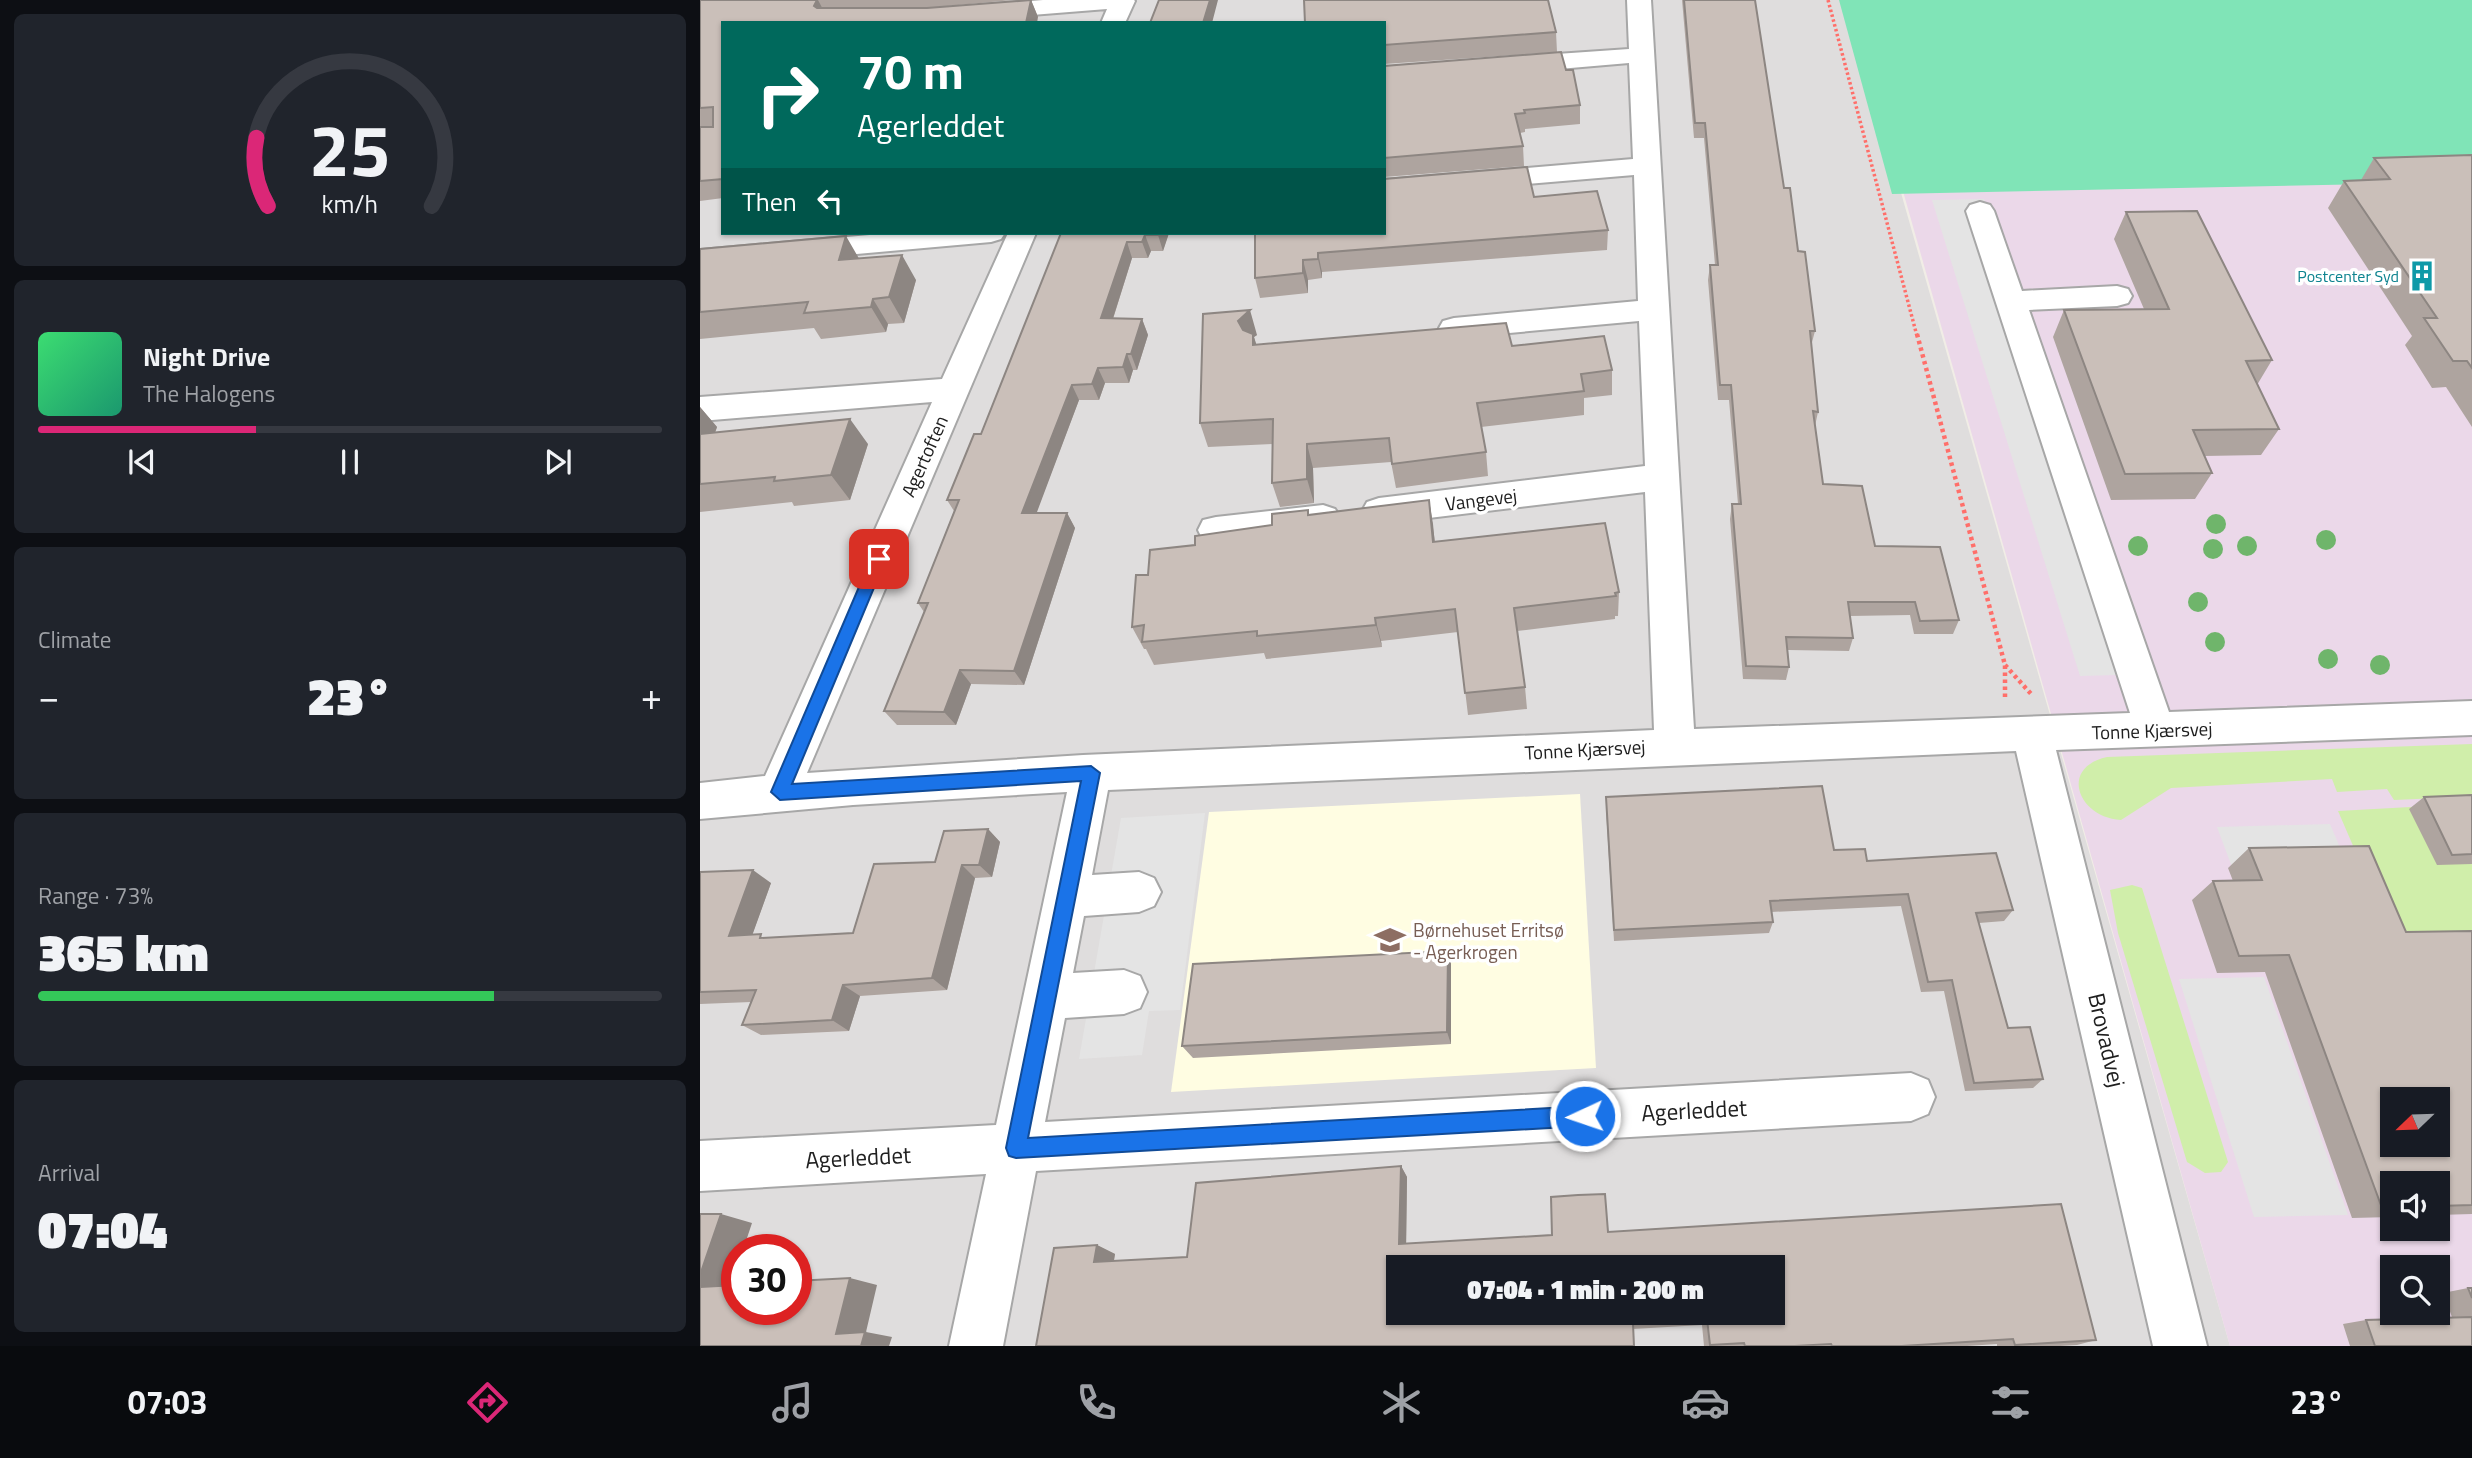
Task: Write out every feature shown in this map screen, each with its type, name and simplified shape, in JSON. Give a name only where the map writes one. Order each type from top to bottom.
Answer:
[{"type":"street","points":[[1639,0],[1675,745]]},
{"type":"street","points":[[960,13],[1123,1],[1114,21]]},
{"type":"street","points":[[1493,66],[1642,55]]},
{"type":"street","points":[[1386,188],[1647,166]]},
{"type":"street","points":[[1980,211],[2155,730]]},
{"type":"street","points":[[700,259],[969,235]]},
{"type":"street","name":"Agertoften","points":[[780,792],[794,753],[1021,235]]},
{"type":"street","points":[[2010,301],[2118,296]]},
{"type":"street","points":[[1431,330],[1654,310]]},
{"type":"street","name":"Agertoften","points":[[700,409],[953,389]]},
{"type":"street","name":"Vangevej","points":[[1216,530],[1662,477]]},
{"type":"street","name":"Tonne Kjærsvej","points":[[700,801],[780,792],[1091,773],[1675,745],[2472,718]]},
{"type":"street","name":"Brovadvej","points":[[2019,735],[2180,1346]]},
{"type":"street","points":[[976,1346],[1091,773]]},
{"type":"street","points":[[1067,897],[1139,892]]},
{"type":"street","points":[[1047,997],[1124,992]]},
{"type":"street","name":"Agerleddet","points":[[700,1167],[1911,1097]]},
{"type":"path","points":[[1828,0],[2005,665],[2019,735]]},
{"type":"shaded area","points":[[700,0],[1846,0],[2230,1346],[700,1346]]},
{"type":"shaded area","points":[[2472,162],[2472,1346],[2230,1346],[1897,170]]},
{"type":"shaded area","points":[[1984,199],[2152,674],[2080,676],[1932,200]]},
{"type":"shaded area","name":"Børnehuset Erritsø - Agerkrogen","points":[[1580,794],[1596,1068],[1171,1092],[1209,812]]},
{"type":"shaded area","points":[[1205,813],[1180,1010],[1149,1011],[1142,1055],[1079,1059],[1121,818]]},
{"type":"shaded area","points":[[2330,824],[2347,864],[2232,867],[2217,827]]},
{"type":"shaded area","points":[[2264,977],[2348,1215],[2254,1217],[2179,979]]},
{"type":"green space","points":[[1839,0],[2472,0],[2472,182],[1892,194]]},
{"type":"green space","points":[[2472,744],[2472,948],[2411,950],[2380,908],[2338,811],[2465,804],[2462,797],[2394,800],[2387,789],[2337,792],[2332,779],[2171,788],[2121,820],[2094,811],[2080,792],[2079,781],[2083,771],[2092,763],[2107,757]]},
{"type":"green space","points":[[2132,885],[2142,888],[2228,1162],[2221,1172],[2205,1173],[2187,1162],[2118,933],[2110,890]]},
{"type":"building","points":[[700,0],[817,0],[814,6],[817,8],[927,8],[1031,0],[1026,21],[721,21],[721,179],[700,181],[700,127],[713,127],[713,107],[700,108]]},
{"type":"building","points":[[1159,0],[1210,0],[1204,21],[1151,21]]},
{"type":"building","points":[[1304,0],[1548,0],[1556,32],[1386,45],[1386,21],[1305,21]]},
{"type":"building","points":[[1684,0],[1755,0],[1784,188],[1790,188],[1798,251],[1805,252],[1815,331],[1810,331],[1818,412],[1813,411],[1823,484],[1862,486],[1875,546],[1940,547],[1959,620],[1920,621],[1915,602],[1848,602],[1853,638],[1786,637],[1789,667],[1746,666],[1732,504],[1741,504],[1731,385],[1720,385],[1710,265],[1718,265],[1705,123],[1695,123]]},
{"type":"building","points":[[1561,52],[1566,70],[1573,70],[1580,105],[1524,110],[1525,113],[1515,114],[1523,146],[1386,158],[1386,66]]},
{"type":"building","points":[[2472,155],[2472,368],[2467,361],[2453,361],[2424,318],[2437,318],[2344,181],[2390,179],[2374,158]]},
{"type":"building","points":[[1527,167],[1534,197],[1597,191],[1608,230],[1318,253],[1318,259],[1303,260],[1303,273],[1255,278],[1255,235],[1386,235],[1386,179]]},
{"type":"building","points":[[2197,211],[2272,360],[2246,361],[2279,429],[2193,430],[2212,473],[2125,474],[2064,310],[2169,309],[2126,212]]},
{"type":"building","points":[[1060,235],[1145,235],[1142,242],[1127,242],[1101,318],[1142,319],[1131,354],[1127,354],[1123,367],[1098,368],[1092,384],[1072,385],[1022,513],[1067,513],[1014,671],[960,670],[944,712],[884,711],[928,603],[918,603],[959,500],[947,500],[974,434],[981,434]]},
{"type":"building","points":[[846,236],[839,260],[902,255],[889,297],[873,299],[871,307],[804,313],[808,302],[700,312],[700,249]]},
{"type":"building","points":[[1250,310],[1238,321],[1243,330],[1253,334],[1253,345],[1506,323],[1512,346],[1604,336],[1612,370],[1581,374],[1584,391],[1477,403],[1486,452],[1392,464],[1389,438],[1307,444],[1307,479],[1272,483],[1273,419],[1200,423],[1203,314]]},
{"type":"building","points":[[850,419],[831,475],[700,484],[700,434]]},
{"type":"building","points":[[1429,500],[1433,542],[1605,523],[1619,592],[1615,593],[1616,596],[1514,608],[1525,687],[1465,693],[1455,609],[1375,618],[1376,625],[1257,636],[1257,631],[1142,642],[1144,625],[1132,627],[1136,575],[1148,575],[1150,550],[1195,545],[1195,536],[1272,525],[1272,514],[1308,510],[1308,515]]},
{"type":"building","points":[[1822,786],[1834,850],[1865,849],[1867,861],[1996,853],[2013,910],[1976,913],[2008,1028],[2030,1027],[2043,1079],[1974,1083],[1952,980],[1928,982],[1908,894],[1770,901],[1773,922],[1614,930],[1606,797]]},
{"type":"building","points":[[2472,795],[2472,854],[2452,855],[2424,797]]},
{"type":"building","points":[[988,829],[979,865],[962,865],[932,978],[843,985],[832,1020],[742,1025],[756,990],[700,992],[700,872],[753,870],[729,936],[761,934],[760,938],[853,933],[874,864],[935,862],[944,831]]},
{"type":"building","points":[[2369,846],[2406,932],[2472,931],[2472,1205],[2450,1206],[2450,1171],[2380,1171],[2380,1203],[2289,955],[2239,956],[2213,881],[2262,880],[2249,848]]},
{"type":"building","points":[[1448,951],[1447,1032],[1182,1046],[1193,964]]},
{"type":"building","points":[[1401,1166],[1399,1244],[1552,1235],[1551,1197],[1578,1195],[1605,1194],[1608,1232],[2061,1204],[2096,1340],[2015,1345],[2013,1339],[1902,1346],[1745,1346],[1744,1343],[1710,1345],[1708,1325],[1785,1325],[1785,1255],[1386,1255],[1386,1325],[1633,1325],[1634,1346],[1036,1346],[1054,1248],[1097,1245],[1094,1262],[1187,1257],[1196,1183]]},
{"type":"building","points":[[700,1214],[721,1214],[700,1275]]},
{"type":"building","points":[[850,1278],[836,1334],[865,1332],[861,1346],[700,1346],[700,1287],[721,1286],[721,1325],[812,1325],[812,1280]]},
{"type":"building","points":[[2472,1317],[2472,1346],[2375,1346],[2366,1320],[2380,1320],[2380,1325],[2450,1325],[2450,1318]]},
{"type":"place","name":"Postcenter Syd","points":[[2422,276]]},
{"type":"place","name":"Børnehuset Erritsø - Agerkrogen","points":[[1390,940]]},
{"type":"route","points":[[879,559],[794,753],[780,792],[1091,773],[1016,1148],[1585,1116]]}]
